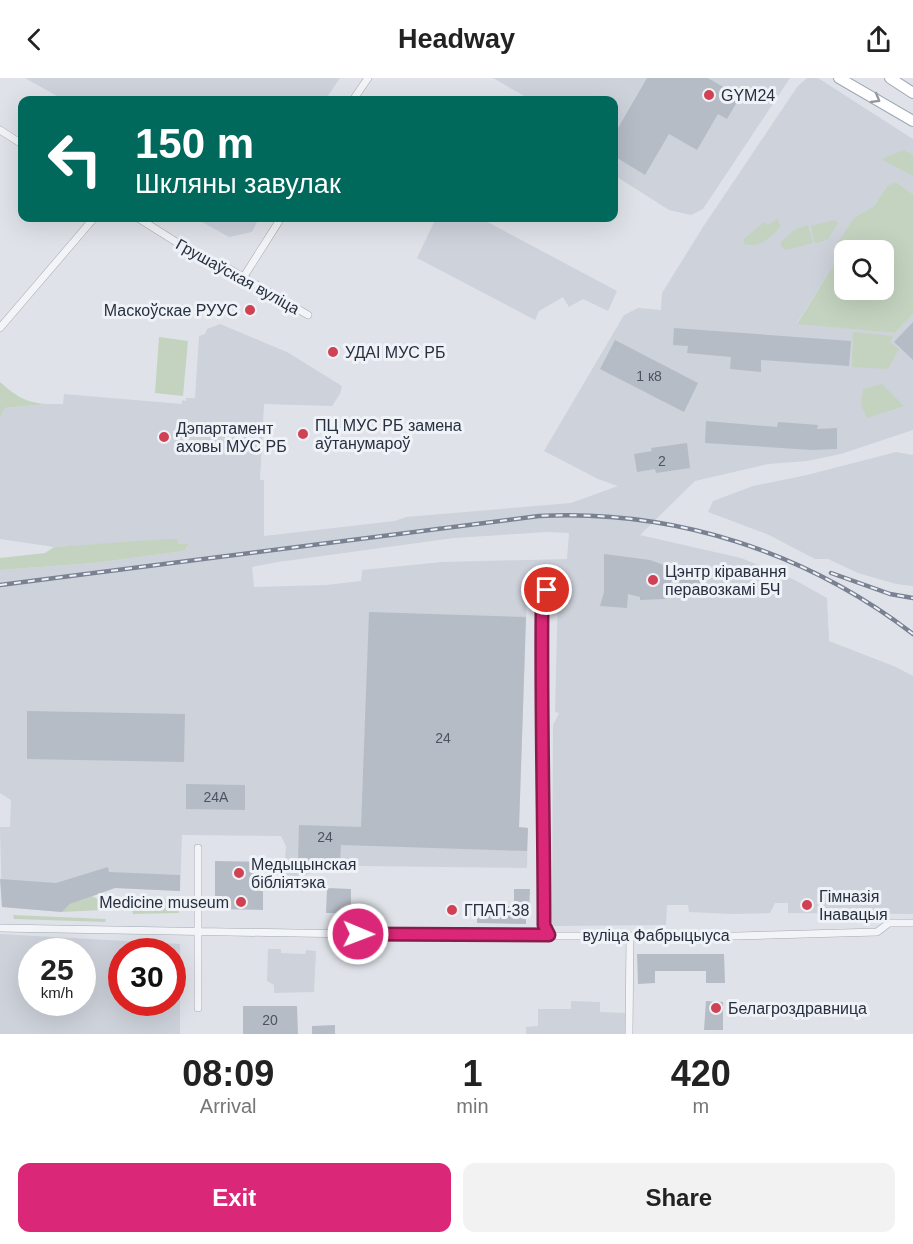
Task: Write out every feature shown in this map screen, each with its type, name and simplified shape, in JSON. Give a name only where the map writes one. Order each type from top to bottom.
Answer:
[{"type":"main road","points":[[839,78],[913,122]]},
{"type":"main road","points":[[890,78],[913,93]]},
{"type":"street","points":[[356,96],[368,78]]},
{"type":"street","points":[[0,130],[18,141]]},
{"type":"street","points":[[0,328],[91,222]]},
{"type":"street","name":"Грушаўская вуліца","points":[[144,222],[208,262],[226,267],[308,315]]},
{"type":"street","points":[[243,278],[278,222]]},
{"type":"street","points":[[547,590],[547,601],[542,610],[541,719],[544,764],[544,925],[549,935]]},
{"type":"street","points":[[198,848],[198,1008]]},
{"type":"street","name":"вуліца Фабрыцыуса","points":[[0,928],[630,936],[877,932],[889,923],[913,923]]},
{"type":"street","points":[[629,1034],[630,936]]},
{"type":"shaded area","points":[[25,78],[340,78],[328,96],[57,96]]},
{"type":"shaded area","points":[[493,78],[790,78],[703,209],[691,215],[669,210],[618,178],[618,96],[524,96]]},
{"type":"shaded area","points":[[807,78],[818,78],[913,139],[913,194],[896,182],[888,185],[850,240],[834,240],[834,265],[797,323],[895,333],[913,314],[913,430],[841,454],[807,461],[768,464],[695,481],[640,535],[741,558],[793,579],[827,598],[829,641],[913,676],[913,914],[788,913],[788,903],[775,903],[770,913],[731,914],[689,912],[688,905],[667,905],[666,925],[552,926],[553,725],[559,713],[555,712],[558,591],[527,590],[519,827],[528,828],[527,868],[359,866],[336,872],[320,871],[307,874],[306,877],[284,875],[286,846],[281,836],[182,835],[180,891],[115,888],[70,904],[62,912],[2,907],[0,827],[10,827],[11,800],[0,793],[0,570],[94,563],[184,551],[189,544],[177,544],[178,540],[54,547],[0,539],[0,418],[5,408],[63,404],[64,394],[182,404],[182,400],[186,401],[186,398],[195,398],[199,336],[205,334],[207,329],[220,324],[287,352],[342,386],[332,406],[264,404],[260,480],[264,480],[264,536],[395,521],[406,517],[571,503],[618,486],[598,479],[544,451],[624,315],[638,308],[661,310],[662,293],[703,227],[797,87]],"holes":[[[547,532],[569,533],[567,559],[442,562],[362,570],[361,581],[326,585],[254,587],[252,567],[454,538]]]},
{"type":"shaded area","points":[[202,222],[257,222],[252,232],[229,237]]},
{"type":"shaded area","points":[[434,222],[488,222],[617,291],[608,311],[583,299],[569,307],[563,297],[539,311],[535,320],[417,258]]},
{"type":"shaded area","points":[[896,452],[913,455],[913,586],[896,584],[858,573],[828,559],[815,559],[769,535],[708,512],[713,501],[753,486]]},
{"type":"shaded area","points":[[0,934],[72,938],[18,938],[18,1016],[96,1016],[96,939],[108,940],[108,1016],[180,1016],[180,1034],[0,1034]]},
{"type":"shaded area","points":[[268,949],[281,949],[281,953],[305,954],[306,950],[316,951],[314,992],[274,993],[274,985],[267,981]]},
{"type":"shaded area","points":[[571,1001],[600,1002],[600,1012],[625,1013],[625,1034],[526,1034],[526,1027],[538,1026],[538,1009],[571,1009]]},
{"type":"green space","points":[[904,150],[913,155],[913,176],[881,159]]},
{"type":"green space","points":[[896,182],[913,194],[913,314],[895,333],[797,324],[834,264],[834,300],[894,300],[894,240],[840,240],[854,218],[873,207],[888,185]]},
{"type":"green space","points":[[777,219],[781,226],[769,238],[755,245],[744,244],[744,239],[764,222],[768,225]]},
{"type":"green space","points":[[835,220],[838,223],[828,239],[814,242],[811,226]]},
{"type":"green space","points":[[808,225],[813,243],[786,250],[781,247],[781,242],[794,230]]},
{"type":"green space","points":[[853,332],[893,336],[890,342],[899,349],[888,369],[852,367]]},
{"type":"green space","points":[[159,337],[188,341],[183,396],[155,393]]},
{"type":"green space","points":[[0,382],[22,398],[47,404],[5,408],[0,418]]},
{"type":"green space","points":[[882,384],[904,406],[867,418],[861,405],[863,389]]},
{"type":"green space","points":[[178,539],[178,544],[189,544],[184,551],[94,563],[0,570],[0,558],[45,553],[54,547]]},
{"type":"green space","points":[[92,896],[99,900],[103,910],[62,912],[70,904]]},
{"type":"green space","points":[[128,897],[180,899],[179,913],[133,914]]},
{"type":"green space","points":[[13,915],[106,919],[105,922],[14,919]]},
{"type":"building","points":[[647,78],[708,78],[740,97],[727,119],[718,114],[697,150],[669,134],[645,175],[618,158],[618,128]]},
{"type":"building","points":[[913,322],[913,360],[894,342]]},
{"type":"building","points":[[674,328],[851,341],[849,366],[761,360],[761,372],[730,369],[731,357],[687,353],[688,346],[673,345]]},
{"type":"building","points":[[615,340],[698,383],[684,412],[600,369]]},
{"type":"building","points":[[706,421],[777,427],[778,422],[818,425],[817,429],[837,428],[837,449],[812,450],[705,443]]},
{"type":"building","points":[[687,443],[690,468],[656,473],[655,469],[637,472],[634,454],[652,451],[651,448]]},
{"type":"building","name":"Цэнтр кіравання перавозкамі БЧ","points":[[604,554],[650,560],[664,565],[667,573],[701,575],[701,597],[677,597],[674,574],[665,599],[640,600],[640,597],[628,594],[627,608],[600,606],[604,592]]},
{"type":"building","points":[[369,612],[526,617],[519,827],[528,828],[527,851],[341,845],[340,863],[298,861],[299,825],[361,827]]},
{"type":"building","points":[[27,711],[185,714],[184,762],[27,759]]},
{"type":"building","points":[[186,784],[245,785],[245,810],[186,809]]},
{"type":"building","name":"Медыцынская бібліятэка","points":[[215,861],[263,862],[263,910],[215,909]]},
{"type":"building","points":[[108,867],[109,872],[180,875],[180,891],[115,888],[70,904],[62,912],[2,907],[0,879],[56,883]]},
{"type":"building","points":[[327,888],[351,889],[351,913],[326,913]]},
{"type":"building","points":[[514,889],[530,889],[529,914],[526,914],[526,924],[477,923],[477,908],[514,906]]},
{"type":"building","points":[[637,954],[724,954],[725,983],[706,983],[706,971],[655,971],[655,983],[638,984]]},
{"type":"building","points":[[706,1001],[723,1002],[723,1030],[704,1030]]},
{"type":"building","points":[[243,1006],[297,1006],[298,1034],[243,1034]]},
{"type":"building","points":[[335,1025],[335,1034],[312,1034],[312,1026]]},
{"type":"railway","points":[[0,585],[539,516],[589,516],[639,520],[688,529],[736,542],[783,559],[828,580],[872,605],[913,634]]},
{"type":"railway","points":[[831,573],[890,594],[913,598]]},
{"type":"place","name":"GYM24","points":[[709,95]]},
{"type":"place","name":"Маскоўскае РУУС","points":[[250,310]]},
{"type":"place","name":"УДАІ МУС РБ","points":[[333,352]]},
{"type":"place","name":"ПЦ МУС РБ замена аўтанумароў","points":[[303,434]]},
{"type":"place","name":"Дэпартамент аховы МУС РБ","points":[[164,437]]},
{"type":"place","name":"Цэнтр кіравання перавозкамі БЧ","points":[[653,580]]},
{"type":"place","name":"Медыцынская бібліятэка","points":[[239,873]]},
{"type":"place","name":"Medicine museum","points":[[241,902]]},
{"type":"place","name":"Гімназія Інавацыя","points":[[807,905]]},
{"type":"place","name":"ГПАП-38","points":[[452,910]]},
{"type":"place","name":"Белагроздравница","points":[[716,1008]]},
{"type":"route","points":[[358,934],[549,935],[544,925],[544,764],[541,719],[542,610],[547,601],[547,590]]}]
